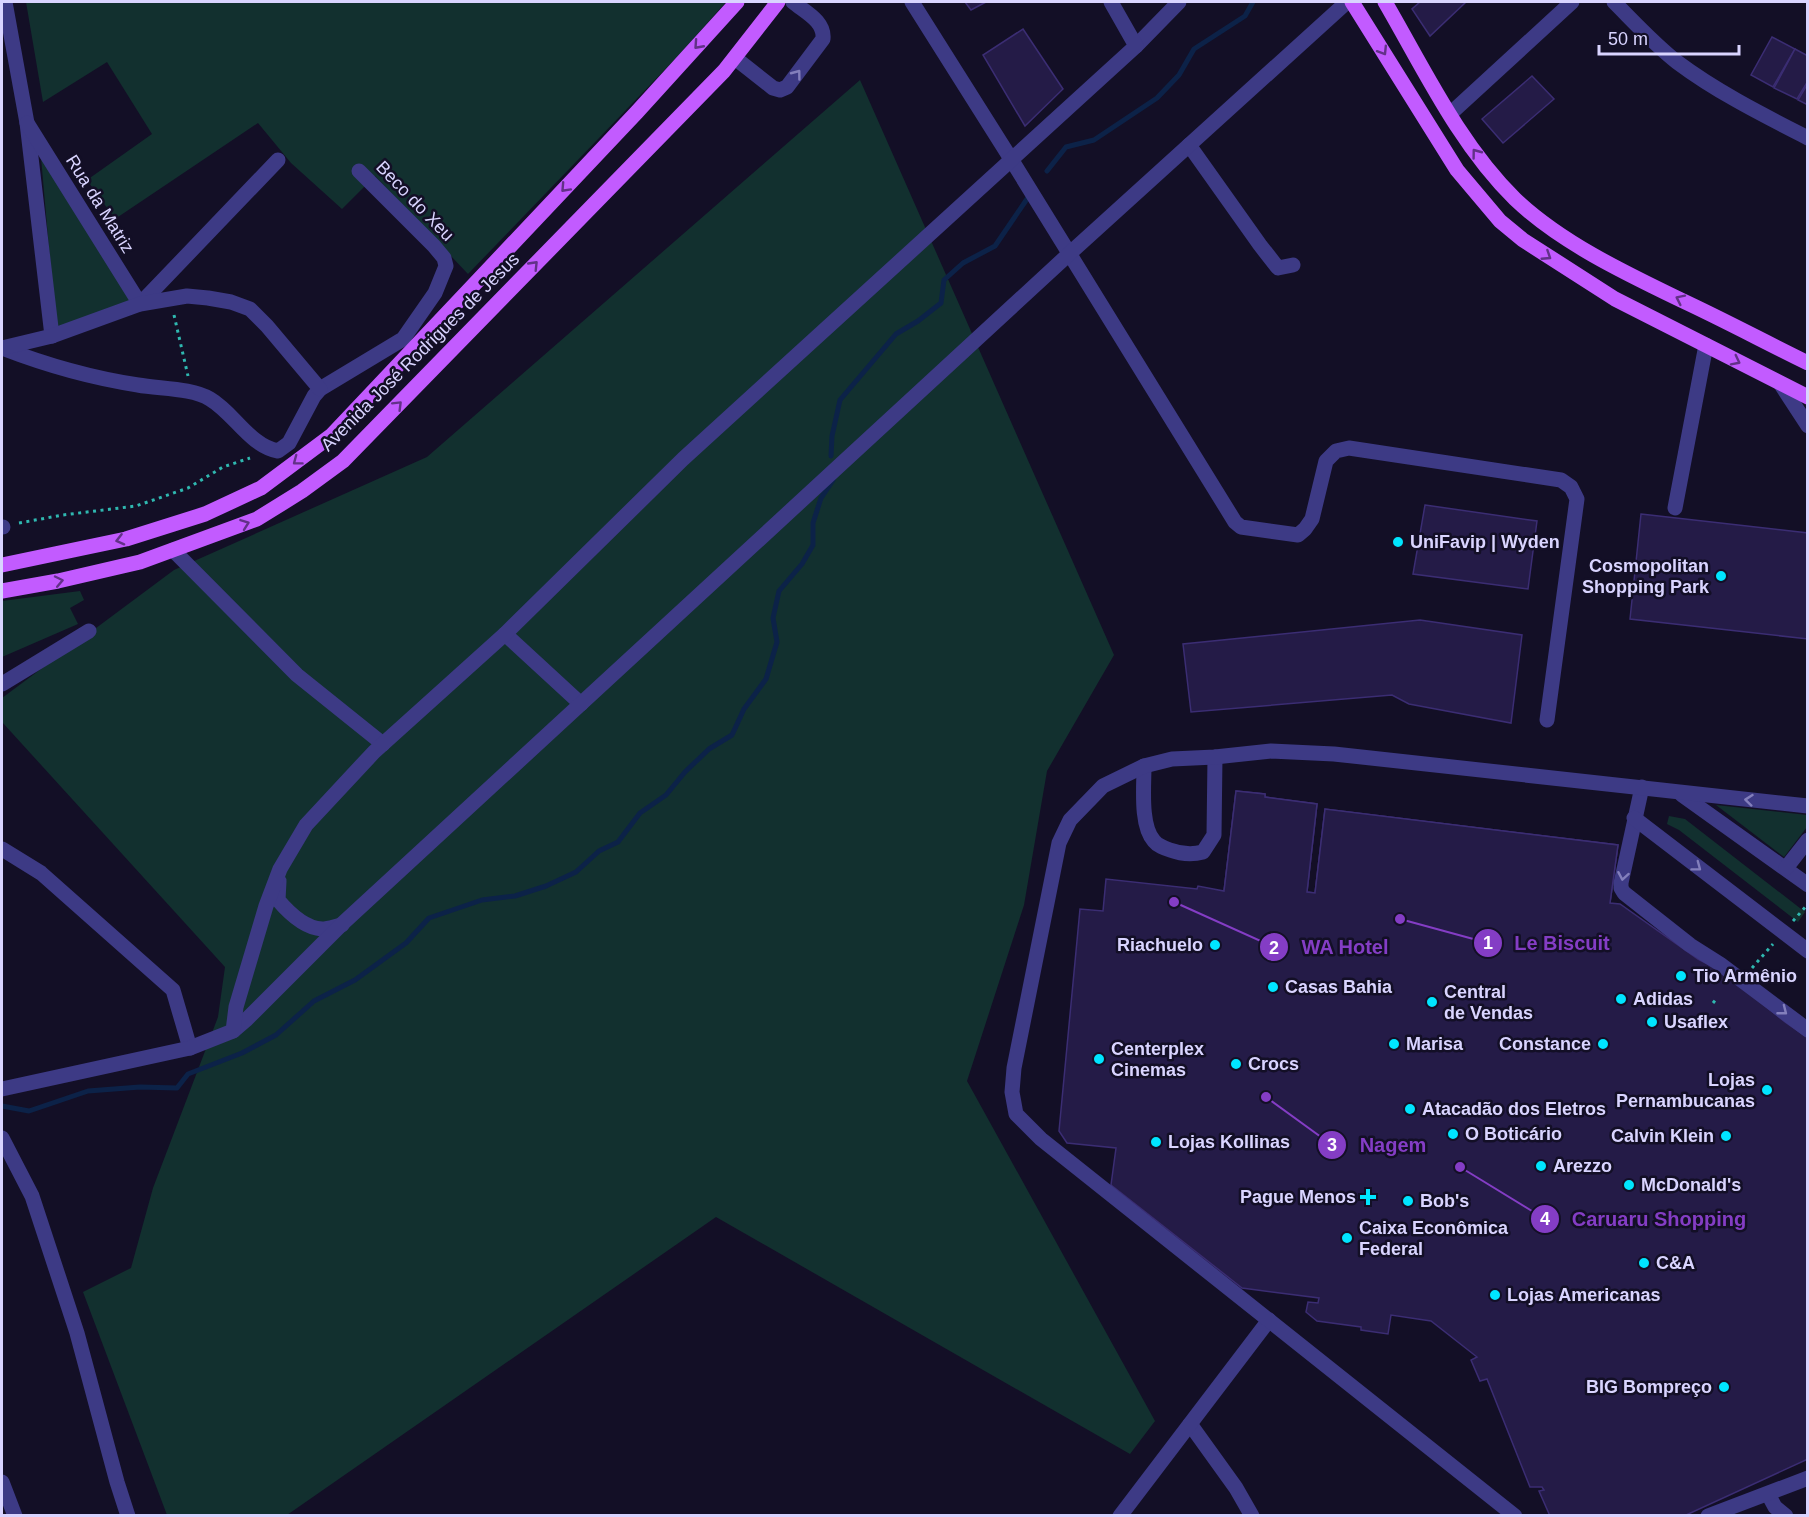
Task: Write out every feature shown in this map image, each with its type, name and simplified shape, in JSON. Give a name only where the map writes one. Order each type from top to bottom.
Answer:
[{"type":"main road","name":"Avenida José Rodrigues de Jesus","points":[[2,565],[126,539],[205,514],[261,488],[332,435],[409,343],[637,112],[737,2]]},
{"type":"main road","name":"Avenida José Rodrigues de Jesus","points":[[2,591],[140,562],[256,519],[302,491],[343,460],[724,71],[778,2]]},
{"type":"main road","points":[[1352,2],[1457,170],[1500,221],[1523,240],[1615,299],[1808,397]]},
{"type":"main road","points":[[1385,2],[1450,114],[1486,165],[1514,198],[1534,216],[1609,265],[1808,363]]},
{"type":"street","points":[[5,2],[27,123],[52,336]]},
{"type":"street","points":[[735,58],[773,88],[780,90],[787,87],[823,39],[824,31],[820,24],[793,2]]},
{"type":"street","points":[[912,2],[1234,522],[1241,527],[1298,535],[1312,519],[1326,461],[1336,451],[1349,448],[1561,480],[1571,487],[1577,499],[1547,720]]},
{"type":"street","points":[[1111,2],[1136,46]]},
{"type":"street","points":[[233,1030],[242,984],[266,906],[280,869],[306,825],[382,744],[505,634],[683,459],[1136,46],[1179,2]]},
{"type":"street","points":[[2,1089],[190,1048],[233,1030],[342,924],[1347,2]]},
{"type":"street","points":[[1450,114],[1572,2]]},
{"type":"street","points":[[1614,2],[1650,39],[1677,62],[1747,106],[1808,138]]},
{"type":"street","name":"Rua da Matriz","points":[[27,123],[140,304]]},
{"type":"street","points":[[1189,145],[1278,268],[1293,266]]},
{"type":"street","points":[[140,304],[278,160]]},
{"type":"street","name":"Beco do Xeu","points":[[359,171],[444,258],[446,266],[435,293],[409,343]]},
{"type":"street","points":[[2,348],[52,336],[140,304],[188,296],[208,298],[231,302],[250,309],[320,389]]},
{"type":"street","points":[[2,348],[66,370],[201,395],[211,400],[251,436],[278,452],[289,443],[320,389],[409,343]]},
{"type":"street","points":[[1675,508],[1707,345]]},
{"type":"street","points":[[1779,383],[1808,426]]},
{"type":"street","points":[[173,550],[297,675],[382,744]]},
{"type":"street","points":[[2,684],[89,631]]},
{"type":"street","points":[[505,634],[581,704]]},
{"type":"street","points":[[1515,1515],[1041,1139],[1016,1114],[1012,1092],[1014,1068],[1059,843],[1070,819],[1103,786],[1144,766],[1172,759],[1271,751],[1334,754],[1808,806]]},
{"type":"street","points":[[1144,766],[1144,811],[1147,829],[1153,841],[1175,852],[1194,854],[1203,852],[1214,835],[1215,757]]},
{"type":"street","points":[[1642,787],[1621,883],[1624,893],[1690,945],[1720,964],[1808,1030]]},
{"type":"street","points":[[1679,793],[1808,885]]},
{"type":"street","points":[[1634,818],[1808,951]]},
{"type":"street","points":[[1786,868],[1808,840]]},
{"type":"street","points":[[2,849],[41,873],[173,990],[190,1048]]},
{"type":"street","points":[[280,869],[278,900],[291,915],[322,929],[342,924]]},
{"type":"street","points":[[2,1138],[32,1196],[77,1332],[128,1515]]},
{"type":"street","points":[[1120,1515],[1269,1320]]},
{"type":"street","points":[[1190,1424],[1236,1488],[1252,1515]]},
{"type":"street","points":[[1708,1515],[1808,1478]]},
{"type":"street","points":[[2,1482],[15,1515]]},
{"type":"street","points":[[1768,1494],[1775,1508],[1786,1515]]},
{"type":"path","points":[[169,299],[180,336],[192,393]]},
{"type":"path","points":[[2,527],[63,515],[136,506],[188,488],[223,467],[272,450]]},
{"type":"path","points":[[1797,916],[1808,904]]},
{"type":"path","points":[[1713,1003],[1717,998]]},
{"type":"green space","points":[[26,2],[726,2],[676,58],[468,274],[375,176],[342,209],[291,163],[258,123],[115,219],[87,180],[152,134],[107,62],[43,102]]},
{"type":"green space","points":[[860,80],[1114,655],[1047,771],[1024,905],[967,1081],[1155,1421],[1130,1454],[716,1217],[287,1515],[167,1515],[83,1292],[131,1268],[153,1188],[218,1017],[225,967],[2,722],[2,698],[174,570],[427,457]]},
{"type":"green space","points":[[40,146],[132,301],[56,328]]},
{"type":"green space","points":[[80,591],[84,600],[70,608],[78,624],[2,657],[2,601]]},
{"type":"green space","points":[[1716,805],[1807,815],[1807,827],[1784,857]]},
{"type":"green space","points":[[1669,816],[1685,819],[1805,912],[1798,922],[1679,830],[1667,824]]},
{"type":"building","points":[[965,2],[986,2],[971,10]]},
{"type":"building","points":[[1420,2],[1466,2],[1430,36],[1412,9]]},
{"type":"building","points":[[1023,29],[1063,89],[1025,126],[983,55]]},
{"type":"building","points":[[1772,37],[1795,49],[1773,87],[1751,75]]},
{"type":"building","points":[[1795,49],[1808,56],[1808,81],[1797,99],[1774,88]]},
{"type":"building","points":[[1532,76],[1554,99],[1503,143],[1482,119]]},
{"type":"building","points":[[1808,83],[1808,105],[1798,100]]},
{"type":"building","points":[[1425,505],[1537,521],[1528,589],[1413,574]]},
{"type":"building","name":"Cosmopolitan Shopping Park","points":[[1641,514],[1808,533],[1808,639],[1630,619]]},
{"type":"building","points":[[1420,620],[1522,635],[1511,723],[1409,704],[1392,695],[1191,712],[1183,644]]},
{"type":"building","points":[[1236,791],[1317,804],[1307,892],[1315,893],[1325,809],[1618,845],[1610,903],[1585,900],[1583,915],[1320,888],[1319,899],[1224,891]]},
{"type":"building","points":[[1236,791],[1317,804],[1307,892],[1315,893],[1325,809],[1618,845],[1610,903],[1620,904],[1698,959],[1725,973],[1808,1038],[1808,1459],[1684,1516],[1550,1516],[1539,1491],[1544,1490],[1542,1487],[1530,1487],[1487,1379],[1480,1381],[1471,1360],[1477,1357],[1431,1321],[1391,1315],[1388,1334],[1361,1330],[1361,1327],[1317,1321],[1306,1312],[1308,1302],[1318,1303],[1319,1298],[1242,1288],[1111,1185],[1116,1148],[1067,1143],[1059,1131],[1080,909],[1103,911],[1106,879],[1197,889],[1198,886],[1224,891]]},
{"type":"waterway","points":[[1047,171],[1066,147],[1094,140],[1157,98],[1179,75],[1194,49],[1245,16],[1253,2]]},
{"type":"waterway","points":[[831,456],[832,436],[840,400],[896,334],[941,303],[944,280],[963,263],[995,246],[1027,199]]},
{"type":"waterway","points":[[2,1106],[29,1111],[88,1091],[140,1087],[177,1088],[188,1074],[242,1053],[276,1035],[314,1001],[355,980],[406,943],[429,918],[482,900],[515,896],[546,886],[576,872],[599,851],[618,842],[640,813],[666,795],[685,772],[709,749],[732,735],[744,709],[766,679],[777,642],[773,618],[779,591],[802,564],[813,545],[813,523],[821,498],[833,480]]},
{"type":"place","name":"UniFavip | Wyden","points":[[1398,542]]},
{"type":"place","name":"Cosmopolitan Shopping Park","points":[[1721,576]]},
{"type":"place","name":"WA Hotel","points":[[1174,902]]},
{"type":"place","name":"Le Biscuit","points":[[1400,919]]},
{"type":"place","name":"Riachuelo","points":[[1215,945]]},
{"type":"place","name":"Tio Armênio","points":[[1681,976]]},
{"type":"place","name":"Casas Bahia","points":[[1273,987]]},
{"type":"place","name":"Adidas","points":[[1621,999]]},
{"type":"place","name":"Central de Vendas","points":[[1432,1002]]},
{"type":"place","name":"Usaflex","points":[[1652,1022]]},
{"type":"place","name":"Marisa","points":[[1394,1044]]},
{"type":"place","name":"Constance","points":[[1603,1044]]},
{"type":"place","name":"Centerplex Cinemas","points":[[1099,1059]]},
{"type":"place","name":"Crocs","points":[[1236,1064]]},
{"type":"place","name":"Lojas Pernambucanas","points":[[1767,1090]]},
{"type":"place","name":"Nagem","points":[[1266,1097]]},
{"type":"place","name":"Atacadão dos Eletros","points":[[1410,1109]]},
{"type":"place","name":"O Boticário","points":[[1453,1134]]},
{"type":"place","name":"Calvin Klein","points":[[1726,1136]]},
{"type":"place","name":"Lojas Kollinas","points":[[1156,1142]]},
{"type":"place","name":"Arezzo","points":[[1541,1166]]},
{"type":"place","name":"Caruaru Shopping","points":[[1460,1167]]},
{"type":"place","name":"McDonald's","points":[[1629,1185]]},
{"type":"place","name":"Pague Menos","points":[[1368,1197]]},
{"type":"place","name":"Bob's","points":[[1408,1201]]},
{"type":"place","name":"Caixa Econômica Federal","points":[[1347,1238]]},
{"type":"place","name":"C&A","points":[[1644,1263]]},
{"type":"place","name":"Lojas Americanas","points":[[1495,1295]]},
{"type":"place","name":"BIG Bompreço","points":[[1724,1387]]}]
